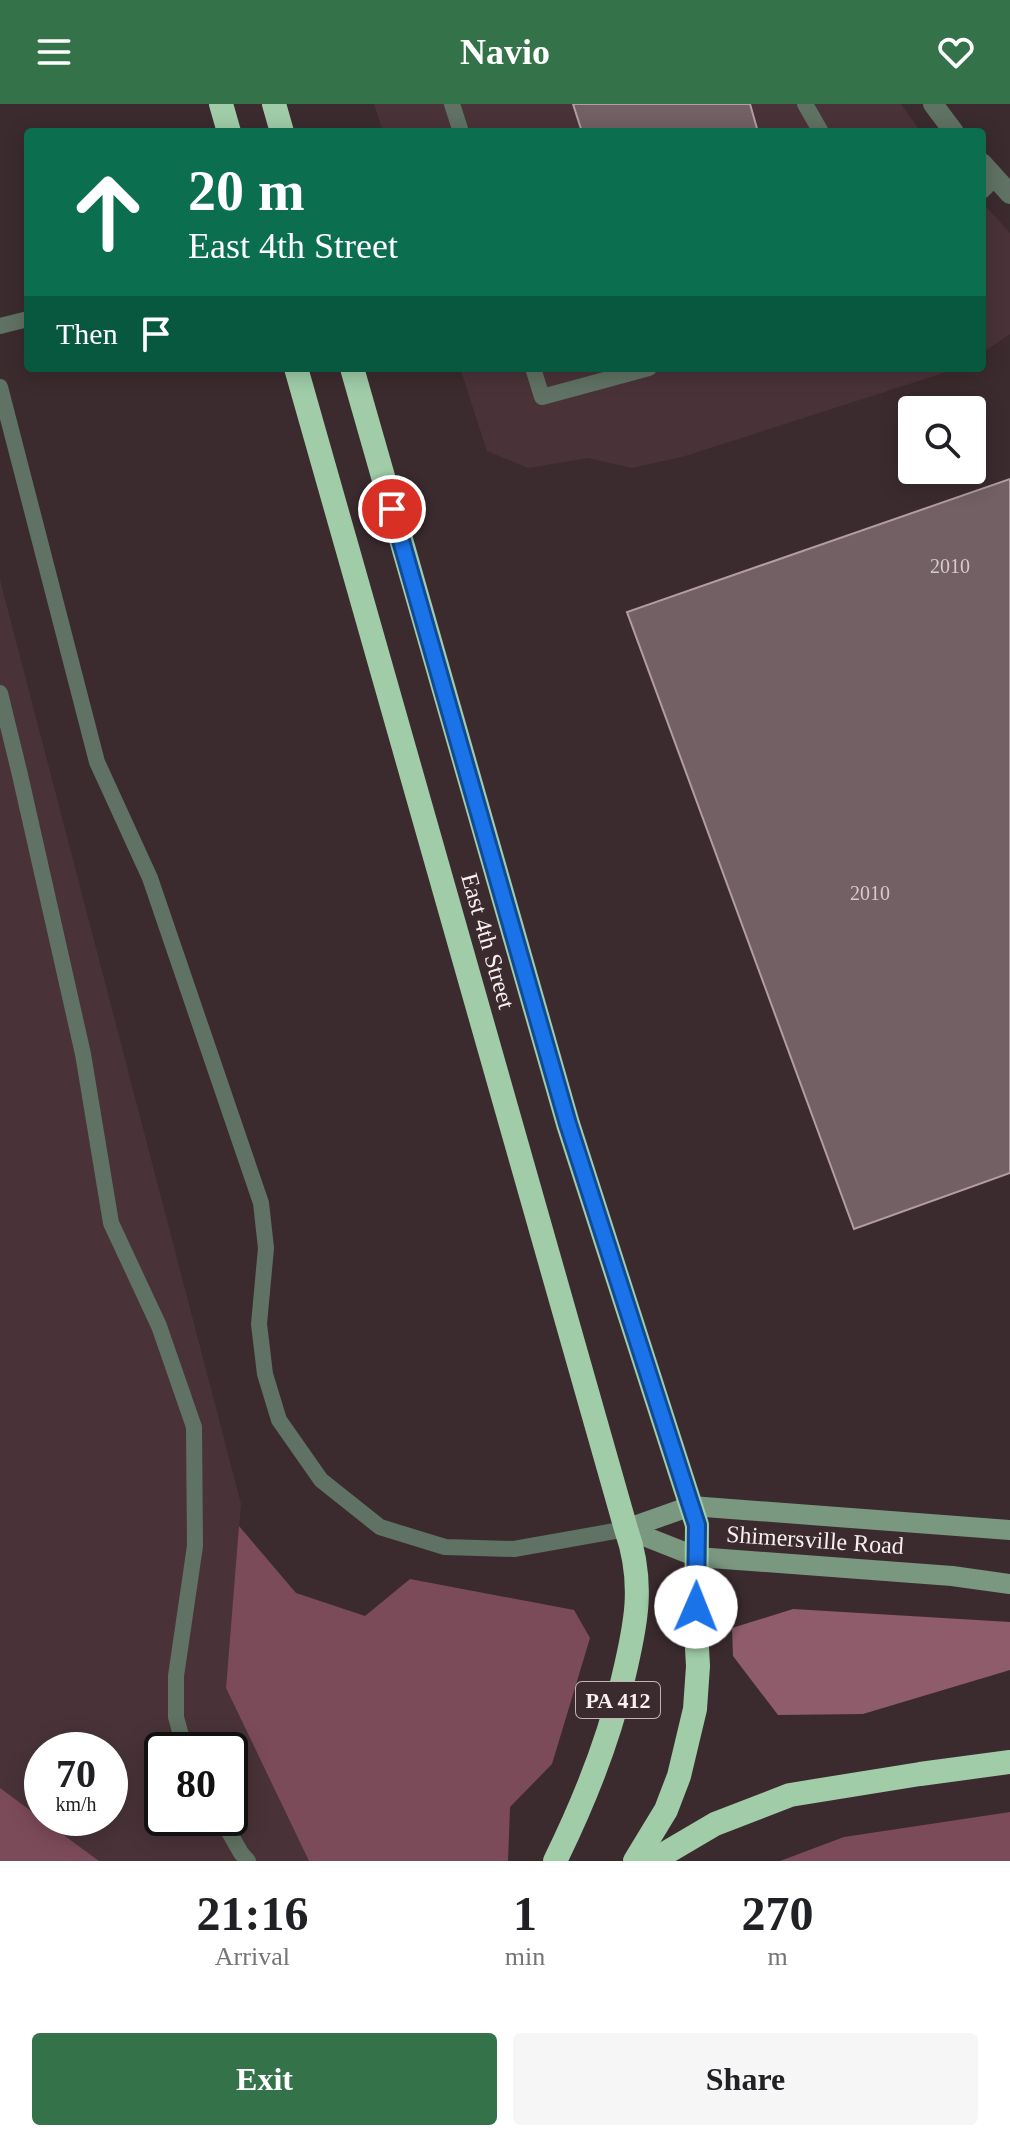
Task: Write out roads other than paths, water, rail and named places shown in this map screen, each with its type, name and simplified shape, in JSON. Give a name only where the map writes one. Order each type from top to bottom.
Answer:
[{"type":"highway","points":[[221,104],[228,128]]},
{"type":"highway","points":[[274,104],[281,128]]},
{"type":"highway","name":"East 4th Street","points":[[297,372],[626,1529]]},
{"type":"highway","name":"East 4th Street","points":[[353,372],[568,1124],[691,1506]]},
{"type":"highway","name":"PA 412","points":[[635,1861],[666,1810],[679,1776],[695,1709],[698,1666],[697,1525],[691,1506]]},
{"type":"highway","name":"PA 412","points":[[555,1861],[604,1749],[635,1630],[637,1572],[626,1529]]},
{"type":"highway","points":[[652,1861],[715,1824],[790,1795],[1010,1762]]},
{"type":"street","points":[[933,104],[951,128]]},
{"type":"street","points":[[986,177],[1010,194]]},
{"type":"street","name":"Shimersville Road","points":[[626,1529],[691,1506],[1010,1530]]},
{"type":"street","name":"Shimersville Road","points":[[626,1529],[697,1557],[952,1576],[1010,1584]]},
{"type":"lane","points":[[452,104],[460,128]]},
{"type":"lane","points":[[805,104],[819,128]]},
{"type":"lane","points":[[0,326],[24,320]]},
{"type":"lane","points":[[534,372],[542,397],[634,372]]},
{"type":"lane","points":[[0,387],[97,762],[150,878],[261,1203],[266,1248],[259,1324],[265,1374],[279,1420],[321,1480],[380,1527],[445,1547],[514,1549],[626,1529]]},
{"type":"lane","points":[[0,693],[83,1054],[111,1223],[159,1326],[194,1427],[195,1546],[176,1676],[176,1717],[180,1732]]},
{"type":"lane","points":[[231,1836],[248,1861]]}]
